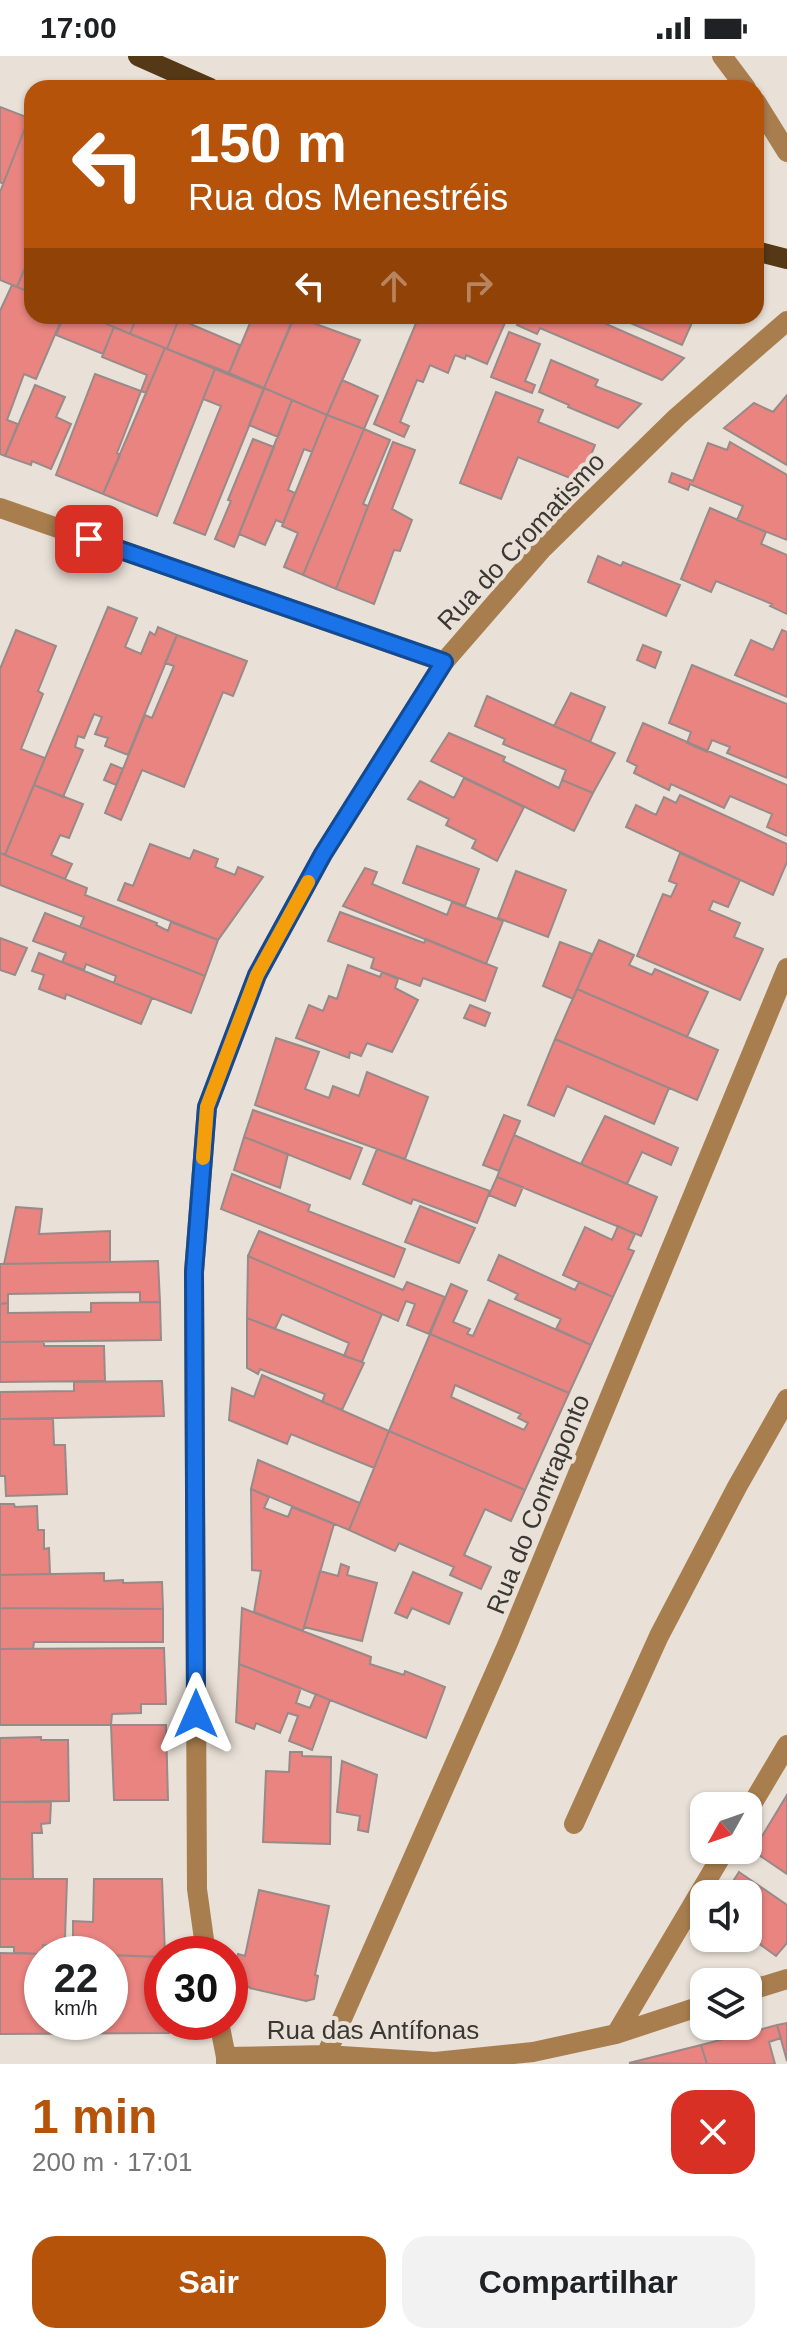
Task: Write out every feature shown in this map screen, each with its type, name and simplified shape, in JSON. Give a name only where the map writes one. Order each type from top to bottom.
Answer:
[{"type":"main road","points":[[138,56],[192,80]]},
{"type":"main road","points":[[764,253],[787,259]]},
{"type":"street","points":[[722,56],[740,80]]},
{"type":"street","points":[[764,115],[787,152]]},
{"type":"street","name":"Rua do Cromatismo","points":[[204,1936],[197,1889],[194,1272],[207,1107],[257,975],[323,854],[444,662],[554,537],[677,417],[787,321]]},
{"type":"street","points":[[0,508],[444,662]]},
{"type":"street","name":"Rua do Contraponto","points":[[326,2055],[508,1643],[786,971]]},
{"type":"street","points":[[574,1824],[659,1636],[787,1399]]},
{"type":"street","points":[[759,1792],[787,1745]]},
{"type":"street","points":[[616,2034],[717,1864]]},
{"type":"street","points":[[762,1987],[787,1979]]},
{"type":"street","name":"Rua das Antífonas","points":[[226,2061],[326,2055],[435,2062],[533,2052],[616,2034],[690,2010]]},
{"type":"street","points":[[222,2040],[226,2061]]},
{"type":"building","points":[[0,107],[24,116],[24,131],[3,184],[0,182]]},
{"type":"building","points":[[24,131],[24,270],[17,287],[0,280],[0,192]]},
{"type":"building","points":[[24,270],[24,290],[17,287]]},
{"type":"building","points":[[12,285],[24,290],[24,324],[60,324],[36,379],[24,374],[7,420],[18,424],[5,456],[0,454],[0,311]]},
{"type":"building","points":[[61,324],[107,324],[114,327],[103,354],[56,335]]},
{"type":"building","points":[[107,324],[134,324],[130,334]]},
{"type":"building","points":[[134,324],[177,324],[167,349],[130,334]]},
{"type":"building","points":[[177,324],[190,324],[240,345],[229,373],[167,349]]},
{"type":"building","points":[[250,324],[292,324],[264,388],[229,373]]},
{"type":"building","points":[[291,324],[316,324],[360,340],[327,415],[264,388]]},
{"type":"building","points":[[416,324],[504,324],[487,364],[466,355],[465,359],[455,355],[448,373],[430,365],[423,382],[417,380],[400,422],[409,426],[404,437],[374,424]]},
{"type":"building","points":[[606,324],[684,358],[662,380],[540,328],[537,334],[517,325]]},
{"type":"building","points":[[633,324],[691,324],[682,345]]},
{"type":"building","points":[[114,327],[165,348],[146,393],[141,391],[147,375],[102,357]]},
{"type":"building","points":[[509,332],[540,344],[525,381],[535,385],[532,393],[491,377]]},
{"type":"building","points":[[165,348],[215,369],[157,516],[103,494]]},
{"type":"building","points":[[551,360],[598,380],[595,386],[641,404],[618,428],[568,407],[539,392]]},
{"type":"building","points":[[215,369],[264,389],[205,535],[174,523],[221,406],[203,399]]},
{"type":"building","points":[[95,374],[141,391],[117,453],[120,455],[103,494],[56,475]]},
{"type":"building","points":[[342,380],[378,396],[364,429],[327,415]]},
{"type":"building","points":[[35,385],[65,397],[56,417],[71,424],[51,469],[32,461],[31,465],[5,456]]},
{"type":"building","points":[[264,388],[292,400],[278,437],[249,425]]},
{"type":"building","points":[[496,392],[543,410],[538,422],[595,445],[580,482],[518,457],[501,499],[460,483]]},
{"type":"building","points":[[787,395],[787,465],[724,428],[754,403],[773,412]]},
{"type":"building","points":[[292,400],[327,415],[312,452],[304,449],[288,490],[295,493],[283,523],[276,520],[265,545],[239,534]]},
{"type":"building","points":[[327,415],[364,429],[303,575],[284,567],[298,533],[282,526]]},
{"type":"building","points":[[364,429],[390,440],[363,504],[368,506],[336,589],[303,575]]},
{"type":"building","points":[[253,439],[274,447],[234,547],[215,539]]},
{"type":"building","points":[[393,442],[415,450],[392,509],[412,520],[400,551],[394,550],[374,604],[336,589]]},
{"type":"building","points":[[730,442],[787,475],[787,540],[737,520],[743,506],[690,484],[688,490],[669,482],[672,473],[693,481],[708,443],[727,450]]},
{"type":"building","points":[[710,508],[766,532],[761,544],[787,555],[787,614],[770,606],[772,604],[716,581],[711,592],[681,579]]},
{"type":"building","points":[[598,556],[621,566],[623,562],[680,585],[666,616],[588,582]]},
{"type":"building","points":[[108,607],[137,618],[125,647],[141,654],[150,632],[155,635],[158,627],[177,635],[128,755],[105,746],[108,738],[95,734],[102,717],[94,714],[84,738],[78,736],[75,747],[83,750],[63,797],[34,785]]},
{"type":"building","points":[[16,630],[56,646],[38,691],[43,694],[21,749],[45,758],[5,855],[0,853],[0,669]]},
{"type":"building","points":[[782,630],[787,632],[787,697],[735,675],[751,640],[773,650]]},
{"type":"building","points":[[177,635],[247,661],[233,696],[223,692],[184,787],[142,770],[121,820],[105,813],[145,715],[152,718],[174,666],[165,663]]},
{"type":"building","points":[[643,645],[661,652],[655,668],[637,660]]},
{"type":"building","points":[[692,665],[787,704],[787,778],[727,753],[730,747],[712,740],[707,752],[687,743],[691,732],[669,723]]},
{"type":"building","points":[[571,693],[605,707],[590,742],[554,726]]},
{"type":"building","points":[[487,696],[615,753],[593,793],[562,780],[566,770],[503,744],[505,739],[475,726]]},
{"type":"building","points":[[643,723],[787,785],[787,836],[767,827],[772,814],[730,796],[724,808],[671,784],[669,790],[634,773],[637,766],[627,761]]},
{"type":"building","points":[[449,733],[505,757],[503,761],[559,788],[562,780],[593,793],[574,831],[431,761]]},
{"type":"building","points":[[111,764],[123,769],[116,785],[104,780]]},
{"type":"building","points":[[464,778],[524,807],[497,861],[472,848],[476,840],[446,825],[449,819],[408,799],[420,781],[454,798]]},
{"type":"building","points":[[34,785],[83,804],[69,838],[60,835],[51,855],[72,864],[65,879],[5,855]]},
{"type":"building","points":[[680,795],[787,844],[787,862],[773,895],[626,827],[636,805],[656,815],[664,797],[676,803]]},
{"type":"building","points":[[150,844],[190,859],[194,850],[218,859],[215,867],[235,875],[238,867],[263,877],[218,940],[118,900],[125,883],[133,886]]},
{"type":"building","points":[[417,846],[479,869],[465,906],[403,883]]},
{"type":"building","points":[[0,853],[87,888],[85,895],[157,923],[168,931],[171,922],[218,940],[205,976],[80,927],[84,917],[0,885]]},
{"type":"building","points":[[680,853],[740,880],[728,907],[713,901],[709,910],[740,923],[734,937],[763,949],[740,1000],[637,956],[663,894],[671,897],[677,884],[669,881]]},
{"type":"building","points":[[365,868],[377,872],[372,884],[447,915],[452,902],[503,921],[486,964],[343,906]]},
{"type":"building","points":[[516,871],[566,890],[548,937],[498,918]]},
{"type":"building","points":[[340,912],[424,943],[426,939],[497,968],[485,1001],[423,978],[420,986],[371,968],[374,958],[328,941]]},
{"type":"building","points":[[45,913],[205,976],[191,1013],[114,983],[116,976],[86,964],[84,970],[62,962],[66,953],[33,941]]},
{"type":"building","points":[[0,938],[27,948],[15,975],[0,970]]},
{"type":"building","points":[[599,940],[634,955],[629,965],[652,975],[655,969],[708,992],[687,1037],[577,989]]},
{"type":"building","points":[[560,942],[592,954],[573,999],[543,986]]},
{"type":"building","points":[[39,953],[152,998],[141,1024],[66,994],[65,999],[39,989],[44,975],[32,971]]},
{"type":"building","points":[[348,965],[380,977],[382,972],[398,979],[395,988],[418,1000],[392,1052],[367,1043],[361,1056],[350,1052],[349,1058],[296,1038],[309,1005],[323,1011],[329,996],[337,999]]},
{"type":"building","points":[[577,989],[718,1050],[697,1100],[555,1039]]},
{"type":"building","points":[[470,1005],[490,1013],[485,1026],[464,1018]]},
{"type":"building","points":[[276,1038],[319,1052],[305,1089],[329,1098],[333,1086],[359,1096],[367,1072],[428,1097],[405,1159],[255,1105]]},
{"type":"building","points":[[555,1039],[669,1088],[654,1124],[567,1086],[554,1116],[528,1105]]},
{"type":"building","points":[[253,1110],[362,1148],[350,1179],[244,1137]]},
{"type":"building","points":[[504,1115],[520,1121],[499,1171],[483,1165]]},
{"type":"building","points":[[605,1116],[678,1148],[671,1165],[642,1152],[627,1184],[581,1164]]},
{"type":"building","points":[[514,1135],[657,1197],[641,1236],[497,1177]]},
{"type":"building","points":[[244,1137],[288,1154],[280,1188],[234,1170]]},
{"type":"building","points":[[377,1149],[490,1191],[477,1223],[413,1199],[411,1204],[363,1184]]},
{"type":"building","points":[[232,1174],[310,1205],[308,1211],[405,1249],[394,1277],[221,1209]]},
{"type":"building","points":[[497,1177],[523,1187],[515,1206],[489,1195]]},
{"type":"building","points":[[420,1206],[475,1228],[459,1263],[405,1242]]},
{"type":"building","points":[[16,1207],[42,1209],[39,1234],[110,1231],[110,1262],[4,1264]]},
{"type":"building","points":[[618,1226],[635,1234],[628,1249],[634,1251],[613,1297],[563,1275],[585,1227],[612,1240]]},
{"type":"building","points":[[259,1231],[403,1290],[407,1282],[445,1297],[429,1334],[407,1325],[415,1304],[406,1301],[398,1321],[248,1256]]},
{"type":"building","points":[[499,1255],[575,1290],[579,1282],[613,1297],[591,1345],[556,1329],[561,1319],[515,1299],[518,1294],[488,1280]]},
{"type":"building","points":[[248,1256],[382,1314],[362,1362],[344,1356],[349,1343],[282,1314],[275,1329],[247,1318]]},
{"type":"building","points":[[158,1261],[160,1302],[140,1302],[140,1292],[8,1294],[8,1303],[0,1304],[0,1264]]},
{"type":"building","points":[[451,1284],[467,1291],[453,1322],[470,1329],[467,1334],[473,1336],[489,1300],[591,1345],[569,1393],[430,1334]]},
{"type":"building","points":[[160,1302],[161,1340],[0,1342],[0,1304],[8,1303],[8,1313],[91,1312],[91,1303]]},
{"type":"building","points":[[247,1318],[364,1363],[342,1410],[322,1402],[325,1394],[260,1369],[258,1374],[247,1368]]},
{"type":"building","points":[[430,1334],[569,1393],[525,1490],[389,1431]],"holes":[[[455,1385],[521,1414],[518,1418],[528,1423],[524,1430],[451,1397]]]},
{"type":"building","points":[[0,1342],[104,1346],[105,1381],[0,1382]]},
{"type":"building","points":[[262,1375],[389,1431],[374,1468],[291,1434],[287,1444],[229,1420],[232,1388],[254,1397]]},
{"type":"building","points":[[162,1381],[164,1416],[0,1419],[0,1392],[74,1391],[74,1382]]},
{"type":"building","points":[[0,1419],[53,1419],[54,1445],[65,1445],[67,1494],[6,1496],[5,1476],[0,1476]]},
{"type":"building","points":[[389,1431],[525,1490],[511,1521],[485,1509],[464,1555],[491,1567],[481,1589],[450,1575],[454,1567],[399,1543],[395,1551],[349,1530]]},
{"type":"building","points":[[258,1460],[360,1503],[349,1530],[251,1489]]},
{"type":"building","points":[[251,1489],[269,1497],[264,1508],[288,1517],[292,1507],[334,1524],[303,1631],[254,1612],[261,1571],[252,1570]]},
{"type":"building","points":[[0,1504],[37,1506],[38,1530],[44,1530],[44,1549],[49,1548],[50,1574],[0,1575]]},
{"type":"building","points":[[341,1564],[349,1567],[347,1575],[377,1583],[362,1641],[304,1627],[320,1571],[338,1576]]},
{"type":"building","points":[[413,1572],[462,1593],[449,1624],[412,1608],[407,1618],[395,1613]]},
{"type":"building","points":[[104,1573],[104,1581],[162,1582],[163,1609],[0,1608],[0,1575]]},
{"type":"building","points":[[0,1608],[163,1609],[163,1642],[34,1642],[33,1649],[0,1649]]},
{"type":"building","points":[[242,1608],[371,1657],[370,1664],[404,1675],[405,1671],[445,1687],[426,1738],[239,1664]]},
{"type":"building","points":[[164,1648],[166,1704],[141,1704],[141,1713],[112,1714],[111,1725],[0,1725],[0,1649]]},
{"type":"building","points":[[239,1664],[301,1688],[296,1703],[310,1708],[316,1694],[330,1700],[312,1750],[289,1741],[298,1716],[288,1713],[280,1733],[256,1723],[254,1729],[236,1722]]},
{"type":"building","points":[[111,1725],[166,1725],[168,1800],[114,1800]]},
{"type":"building","points":[[41,1737],[41,1740],[68,1740],[69,1801],[0,1802],[0,1738]]},
{"type":"building","points":[[290,1752],[302,1752],[302,1756],[331,1757],[330,1844],[263,1842],[266,1771],[289,1772]]},
{"type":"building","points":[[342,1761],[377,1775],[368,1832],[358,1830],[360,1816],[337,1812]]},
{"type":"building","points":[[787,1795],[787,1874],[762,1857],[762,1836]]},
{"type":"building","points":[[0,1802],[51,1802],[50,1823],[41,1824],[42,1833],[32,1833],[33,1879],[0,1879]]},
{"type":"building","points":[[739,1872],[751,1880],[734,1880]]},
{"type":"building","points":[[0,1879],[67,1879],[65,1936],[24,1936],[24,1953],[14,1953],[14,1947],[0,1947]]},
{"type":"building","points":[[94,1879],[162,1879],[164,1936],[144,1936],[144,1956],[128,1956],[128,1936],[73,1936],[73,1921],[93,1922]]},
{"type":"building","points":[[762,1888],[787,1905],[787,1943],[776,1956],[762,1946]]},
{"type":"building","points":[[259,1890],[329,1906],[315,1975],[318,1976],[314,1999],[306,2001],[248,1986],[248,1942]]},
{"type":"building","points":[[0,1953],[24,1953],[24,2034],[0,2034]]},
{"type":"building","points":[[128,1956],[144,1956],[144,2033],[128,2033]]},
{"type":"building","points":[[787,2023],[787,2061],[777,2025]]},
{"type":"building","points":[[777,2025],[781,2038],[769,2042],[775,2064],[707,2064],[701,2045],[720,2040],[762,2040],[762,2029]]},
{"type":"building","points":[[701,2045],[707,2064],[629,2063]]},
{"type":"slow traffic","points":[[203,1158],[207,1107],[257,975],[308,882]]},
{"type":"route","points":[[89,539],[444,662],[323,854],[257,975],[207,1107],[194,1272],[196,1714]]}]
